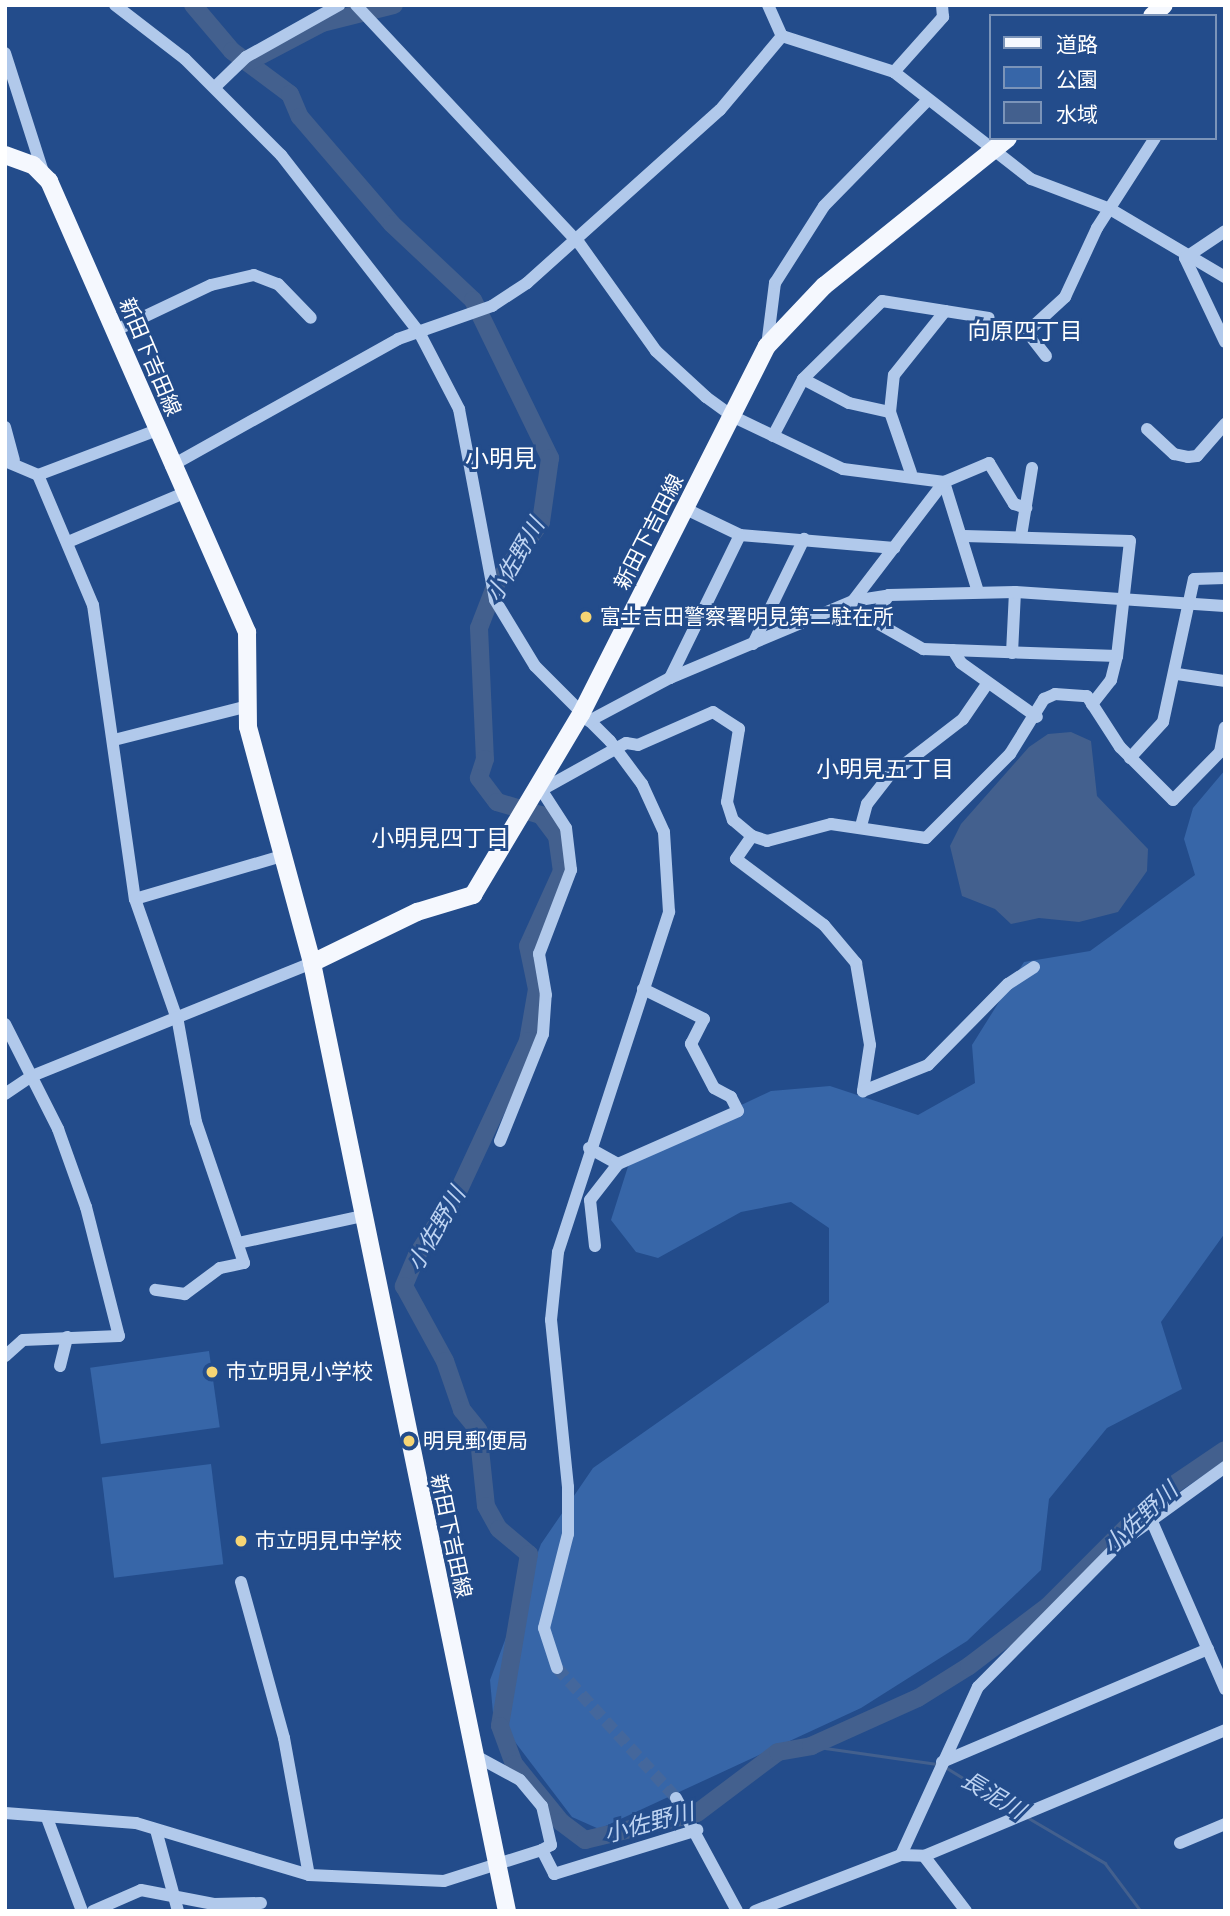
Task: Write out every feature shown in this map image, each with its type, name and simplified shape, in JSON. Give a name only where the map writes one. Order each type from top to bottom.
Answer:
[{"type":"main road","name":"新田下吉田線","points":[[312,963],[406,916],[474,895],[585,718],[767,346],[824,286],[1001,144]]},
{"type":"main road","points":[[5,155],[33,164],[45,177]]},
{"type":"main road","name":"新田下吉田線","points":[[45,177],[171,466],[247,632],[247,727],[312,963],[507,1911]]},
{"type":"street","points":[[115,5],[215,88],[281,155],[419,332],[458,409],[483,566],[511,633],[585,718],[610,741],[642,784],[670,861],[669,912],[589,1148],[558,1252],[551,1320],[568,1487],[568,1534],[544,1628],[557,1668]]},
{"type":"street","points":[[215,88],[246,57],[340,5]]},
{"type":"street","points":[[768,5],[782,36],[894,72],[927,101],[988,136]]},
{"type":"street","points":[[894,72],[943,17],[942,5]]},
{"type":"street","points":[[357,6],[370,23],[579,243],[656,351],[734,417],[843,469],[911,473],[944,482]]},
{"type":"street","points":[[171,466],[419,332],[492,306],[579,243],[720,110],[782,36]]},
{"type":"street","points":[[5,53],[45,177]]},
{"type":"street","points":[[767,346],[769,302],[789,259],[830,199],[927,101]]},
{"type":"street","points":[[1046,356],[1027,332],[1065,297],[1110,209],[1155,140]]},
{"type":"street","points":[[1001,144],[1031,179],[1110,209],[1185,258],[1225,277]]},
{"type":"street","points":[[1185,258],[1225,231]]},
{"type":"street","points":[[1185,258],[1225,342]]},
{"type":"street","points":[[114,331],[212,285],[254,275],[278,284],[312,318]]},
{"type":"street","points":[[773,436],[803,379],[882,301],[989,318]]},
{"type":"street","points":[[911,473],[890,412],[894,376],[945,312]]},
{"type":"street","points":[[803,379],[849,403],[890,412]]},
{"type":"street","points":[[1147,429],[1174,454],[1188,457],[1196,456],[1225,424]]},
{"type":"street","points":[[5,427],[10,460],[38,475],[93,605],[135,899],[178,1022],[196,1122],[244,1263],[220,1268],[185,1294],[155,1290]]},
{"type":"street","points":[[38,475],[157,430]]},
{"type":"street","points":[[853,601],[944,482],[989,463],[1014,504],[1026,508]]},
{"type":"street","points":[[1021,536],[1032,468]]},
{"type":"street","points":[[944,482],[964,536],[978,592]]},
{"type":"street","points":[[68,542],[184,493]]},
{"type":"street","points":[[686,509],[740,535],[894,548]]},
{"type":"street","points":[[670,678],[740,535]]},
{"type":"street","points":[[964,536],[1130,541],[1126,597],[1117,656],[1111,680],[1092,704]]},
{"type":"street","points":[[753,644],[804,539]]},
{"type":"street","points":[[1130,758],[1163,722],[1177,674],[1194,579],[1225,578]]},
{"type":"street","points":[[585,718],[670,678],[853,601],[889,595],[1015,592],[1126,597],[1225,606]]},
{"type":"street","points":[[1012,653],[1015,592]]},
{"type":"street","points":[[889,595],[872,620],[923,649],[1117,656]]},
{"type":"street","points":[[953,650],[987,684],[1037,717]]},
{"type":"street","points":[[1177,674],[1225,681]]},
{"type":"street","points":[[861,826],[867,804],[889,776],[963,719],[987,684]]},
{"type":"street","points":[[500,1141],[543,1034],[546,995],[539,954],[571,870],[566,828],[539,792],[626,743],[638,745],[713,712],[739,729],[727,802],[733,820],[752,836],[766,841],[823,825],[861,826],[931,836],[1037,717],[1044,699],[1061,692],[1083,693],[1130,758],[1173,800],[1220,752],[1225,727]]},
{"type":"street","points":[[114,740],[248,706]]},
{"type":"street","points":[[752,836],[736,859],[824,925],[856,963],[870,1045],[863,1091],[928,1065],[1008,984],[1034,967]]},
{"type":"street","points":[[135,899],[282,856]]},
{"type":"street","points":[[5,1094],[32,1076],[178,1022],[312,963]]},
{"type":"street","points":[[595,1246],[590,1200],[618,1164],[738,1111],[731,1097],[714,1088],[691,1044],[704,1019],[643,989]]},
{"type":"street","points":[[5,1024],[32,1076],[86,1207],[119,1336],[23,1340],[5,1356]]},
{"type":"street","points":[[589,1148],[618,1164]]},
{"type":"street","points":[[238,1243],[363,1216]]},
{"type":"street","points":[[60,1366],[67,1337]]},
{"type":"street","points":[[901,1855],[978,1687],[1150,1517],[1225,1467]]},
{"type":"street","points":[[1150,1517],[1225,1689]]},
{"type":"street","points":[[241,1583],[284,1738],[309,1875]]},
{"type":"street","points":[[942,1762],[1208,1649]]},
{"type":"street","points":[[755,1911],[901,1855],[924,1856],[1225,1730]]},
{"type":"street","points":[[5,1814],[156,1830],[309,1875],[444,1881],[496,1867],[551,1845],[542,1806],[520,1780],[474,1755]]},
{"type":"street","points":[[680,1803],[737,1911]]},
{"type":"street","points":[[47,1818],[82,1911]]},
{"type":"street","points":[[1180,1843],[1225,1824]]},
{"type":"street","points":[[156,1830],[178,1911]]},
{"type":"street","points":[[542,1850],[554,1874],[696,1830]]},
{"type":"street","points":[[924,1856],[966,1911]]},
{"type":"street","points":[[93,1911],[134,1890],[214,1904],[261,1903]]},
{"type":"green space","points":[[1225,770],[1225,1233],[1161,1322],[1182,1389],[1107,1428],[1049,1499],[1041,1570],[967,1641],[861,1708],[599,1829],[572,1817],[493,1713],[490,1680],[541,1544],[593,1468],[829,1302],[829,1228],[791,1202],[741,1212],[658,1258],[636,1252],[611,1220],[631,1157],[771,1091],[830,1086],[918,1115],[975,1083],[972,1045],[1024,962],[1090,951],[1195,875],[1184,839],[1193,808]]},
{"type":"green space","points":[[209,1351],[220,1427],[101,1444],[90,1368]]},
{"type":"green space","points":[[211,1464],[223,1564],[114,1578],[102,1477]]},
{"type":"water","points":[[1071,732],[1091,741],[1097,796],[1148,849],[1147,871],[1118,912],[1079,922],[1039,918],[1011,924],[995,909],[962,896],[950,846],[961,824],[1029,747],[1048,734]]},
{"type":"waterway","name":"小佐野川","points":[[193,5],[232,51],[290,94],[300,117],[392,224],[473,300],[550,458],[541,522],[496,584],[479,628],[485,759],[479,778],[497,802],[541,815],[557,836],[562,871],[528,946],[537,989],[528,1041],[458,1192],[417,1255],[404,1286],[445,1361],[462,1410],[478,1430],[486,1506],[499,1529],[529,1554],[500,1726],[514,1764],[561,1822],[585,1840],[697,1813],[778,1752],[811,1746],[918,1698],[969,1666],[1048,1606],[1160,1494],[1225,1450]]},
{"type":"waterway","points":[[250,61],[322,23],[394,5]]},
{"type":"waterway","name":"長泥川","points":[[811,1746],[937,1764]]},
{"type":"waterway","name":"長泥川","points":[[947,1768],[1018,1812]]},
{"type":"waterway","name":"長泥川","points":[[1027,1817],[1105,1863],[1141,1911]]},
{"type":"tunnel","points":[[557,1668],[676,1798]]},
{"type":"place","name":"富士吉田警察署明見第二駐在所","points":[[586,617]]},
{"type":"place","name":"市立明見小学校","points":[[212,1372]]},
{"type":"place","name":"明見郵便局","points":[[409,1441]]},
{"type":"place","name":"市立明見中学校","points":[[241,1541]]},
{"type":"district","name":"向原四丁目","points":[[1025,331]]},
{"type":"district","name":"小明見","points":[[501,460]]},
{"type":"district","name":"小明見五丁目","points":[[885,769]]},
{"type":"district","name":"小明見四丁目","points":[[440,838]]}]
